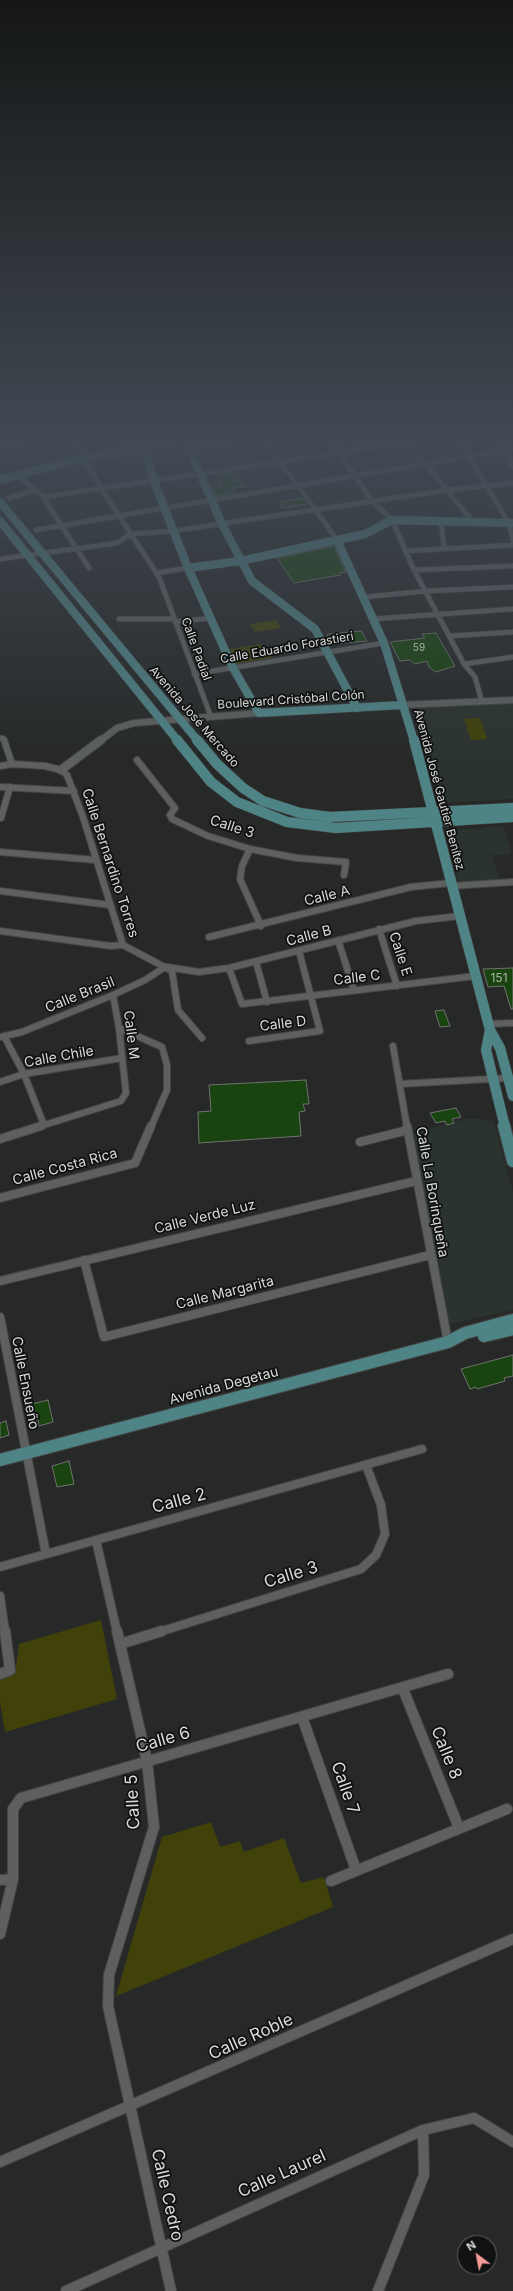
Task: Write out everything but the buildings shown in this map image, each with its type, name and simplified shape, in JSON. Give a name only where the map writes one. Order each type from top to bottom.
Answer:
[{"type":"main road","name":"Avenida José Mercado","points":[[23,551],[211,782],[237,802],[258,812],[287,822],[336,828],[513,817]]},
{"type":"main road","points":[[181,551],[233,668],[259,713]]},
{"type":"main road","points":[[235,551],[252,581],[314,629],[328,651],[357,708]]},
{"type":"main road","points":[[188,568],[240,561],[287,551]]},
{"type":"main road","name":"Avenida José Gautier Benítez","points":[[342,551],[384,643],[402,705],[417,749],[434,822],[489,1027],[500,1048],[513,1096]]},
{"type":"main road","name":"Avenida José Mercado","points":[[43,552],[122,652],[229,777],[263,801],[281,808],[330,817],[513,808]]},
{"type":"main road","name":"Boulevard Cristóbal Colón","points":[[259,713],[402,705]]},
{"type":"main road","name":"Avenida José Gautier Benítez","points":[[489,1027],[486,1050],[513,1161]]},
{"type":"main road","name":"Avenida Degetau","points":[[0,1460],[452,1341],[467,1340],[512,1327]]},
{"type":"street","points":[[0,559],[52,551]]},
{"type":"street","points":[[79,551],[89,568]]},
{"type":"street","name":"Calle Padial","points":[[142,551],[156,573],[211,717]]},
{"type":"street","points":[[405,551],[464,664],[475,677],[482,702]]},
{"type":"street","points":[[414,570],[513,566]]},
{"type":"street","points":[[156,573],[188,568]]},
{"type":"street","points":[[364,597],[427,591],[513,587]]},
{"type":"street","points":[[373,619],[437,613],[513,609]]},
{"type":"street","points":[[119,618],[175,620],[211,618]]},
{"type":"street","points":[[449,636],[513,632]]},
{"type":"street","name":"Calle Eduardo Forastieri","points":[[194,674],[384,643]]},
{"type":"street","points":[[464,664],[513,657]]},
{"type":"street","name":"Boulevard Cristóbal Colón","points":[[402,705],[513,700]]},
{"type":"street","name":"Boulevard Cristóbal Colón","points":[[61,770],[117,728],[134,723],[259,713]]},
{"type":"street","points":[[0,738],[3,738],[12,764]]},
{"type":"street","name":"Calle 3","points":[[137,760],[175,808],[170,815],[172,819],[208,836],[250,849],[297,858],[346,862],[344,875]]},
{"type":"street","points":[[0,766],[12,764],[39,765],[61,770]]},
{"type":"street","name":"Calle Bernardino Torres","points":[[61,770],[66,775],[74,791],[123,946],[165,967]]},
{"type":"street","points":[[0,786],[74,791]]},
{"type":"street","points":[[1,818],[10,787]]},
{"type":"street","points":[[250,849],[242,866],[240,879],[261,926]]},
{"type":"street","points":[[0,852],[96,860]]},
{"type":"street","name":"Calle A","points":[[209,937],[261,926],[411,887],[513,882]]},
{"type":"street","points":[[0,891],[110,905]]},
{"type":"street","name":"Calle B","points":[[165,967],[199,972],[229,968],[379,929],[416,921],[459,916]]},
{"type":"street","name":"Calle E","points":[[379,929],[397,986]]},
{"type":"street","points":[[0,931],[111,946],[123,946]]},
{"type":"street","points":[[338,940],[354,990]]},
{"type":"street","points":[[299,951],[311,996]]},
{"type":"street","points":[[256,962],[267,1002]]},
{"type":"street","points":[[165,967],[172,971],[178,1010],[202,1038]]},
{"type":"street","name":"Calle Brasil","points":[[2,1037],[22,1032],[113,995],[145,980],[165,967]]},
{"type":"street","name":"Calle C","points":[[229,968],[242,1004],[475,976]]},
{"type":"street","name":"Calle M","points":[[44,1126],[121,1101],[126,1093],[119,1028],[113,995]]},
{"type":"street","name":"Calle D","points":[[249,1041],[320,1032],[311,996]]},
{"type":"street","points":[[489,1027],[513,1023]]},
{"type":"street","name":"Calle Costa Rica","points":[[0,1198],[135,1162],[167,1090],[167,1065],[162,1046],[119,1028]]},
{"type":"street","points":[[0,1139],[44,1126],[24,1074],[2,1037]]},
{"type":"street","name":"Calle La Borinqueña","points":[[393,1046],[430,1255],[452,1341]]},
{"type":"street","name":"Calle Chile","points":[[0,1082],[24,1074],[122,1058]]},
{"type":"street","points":[[400,1084],[508,1078]]},
{"type":"street","points":[[360,1142],[408,1130]]},
{"type":"street","name":"Calle Verde Luz","points":[[0,1280],[416,1181]]},
{"type":"street","name":"Calle Margarita","points":[[84,1260],[104,1337],[430,1255]]},
{"type":"street","name":"Calle Ensueño","points":[[0,1317],[3,1362],[26,1453],[46,1554]]},
{"type":"street","name":"Calle 2","points":[[0,1567],[422,1449]]},
{"type":"street","name":"Calle 3","points":[[120,1644],[361,1569],[376,1555],[385,1534],[381,1505],[366,1465]]},
{"type":"street","name":"Calle 5","points":[[96,1540],[147,1761],[154,1827],[109,1975],[108,2006],[129,2107]]},
{"type":"street","points":[[0,1596],[10,1670],[0,1674]]},
{"type":"street","name":"Calle 6","points":[[0,1934],[13,1879],[13,1809],[21,1798],[403,1689],[448,1674]]},
{"type":"street","name":"Calle 8","points":[[403,1689],[459,1828]]},
{"type":"street","name":"Calle 7","points":[[302,1717],[356,1870]]},
{"type":"street","points":[[331,1881],[507,1808]]},
{"type":"street","points":[[0,1880],[13,1879]]},
{"type":"street","name":"Calle Roble","points":[[0,2162],[129,2107],[513,1938]]},
{"type":"street","name":"Calle Cedro","points":[[129,2107],[162,2246],[171,2291]]},
{"type":"street","name":"Calle Laurel","points":[[66,2291],[162,2246],[423,2130],[474,2118],[513,2142]]},
{"type":"street","points":[[378,2291],[424,2175],[423,2130]]},
{"type":"shaded area","points":[[276,620],[281,628],[255,632],[250,624]]},
{"type":"shaded area","points":[[260,644],[273,658],[236,664],[229,649]]},
{"type":"shaded area","points":[[513,703],[513,799],[441,803],[418,708]]},
{"type":"shaded area","points":[[480,718],[487,739],[471,740],[464,719]]},
{"type":"shaded area","points":[[503,826],[512,854],[492,855],[500,882],[458,881],[445,831]]},
{"type":"shaded area","points":[[469,1118],[494,1121],[513,1193],[513,1310],[449,1324],[412,1133]]},
{"type":"shaded area","points":[[101,1620],[117,1699],[5,1732],[0,1702],[0,1678],[15,1674],[19,1644]]},
{"type":"shaded area","points":[[211,1822],[220,1847],[240,1841],[244,1852],[284,1838],[301,1883],[324,1877],[333,1907],[116,1996],[162,1837]]}]
